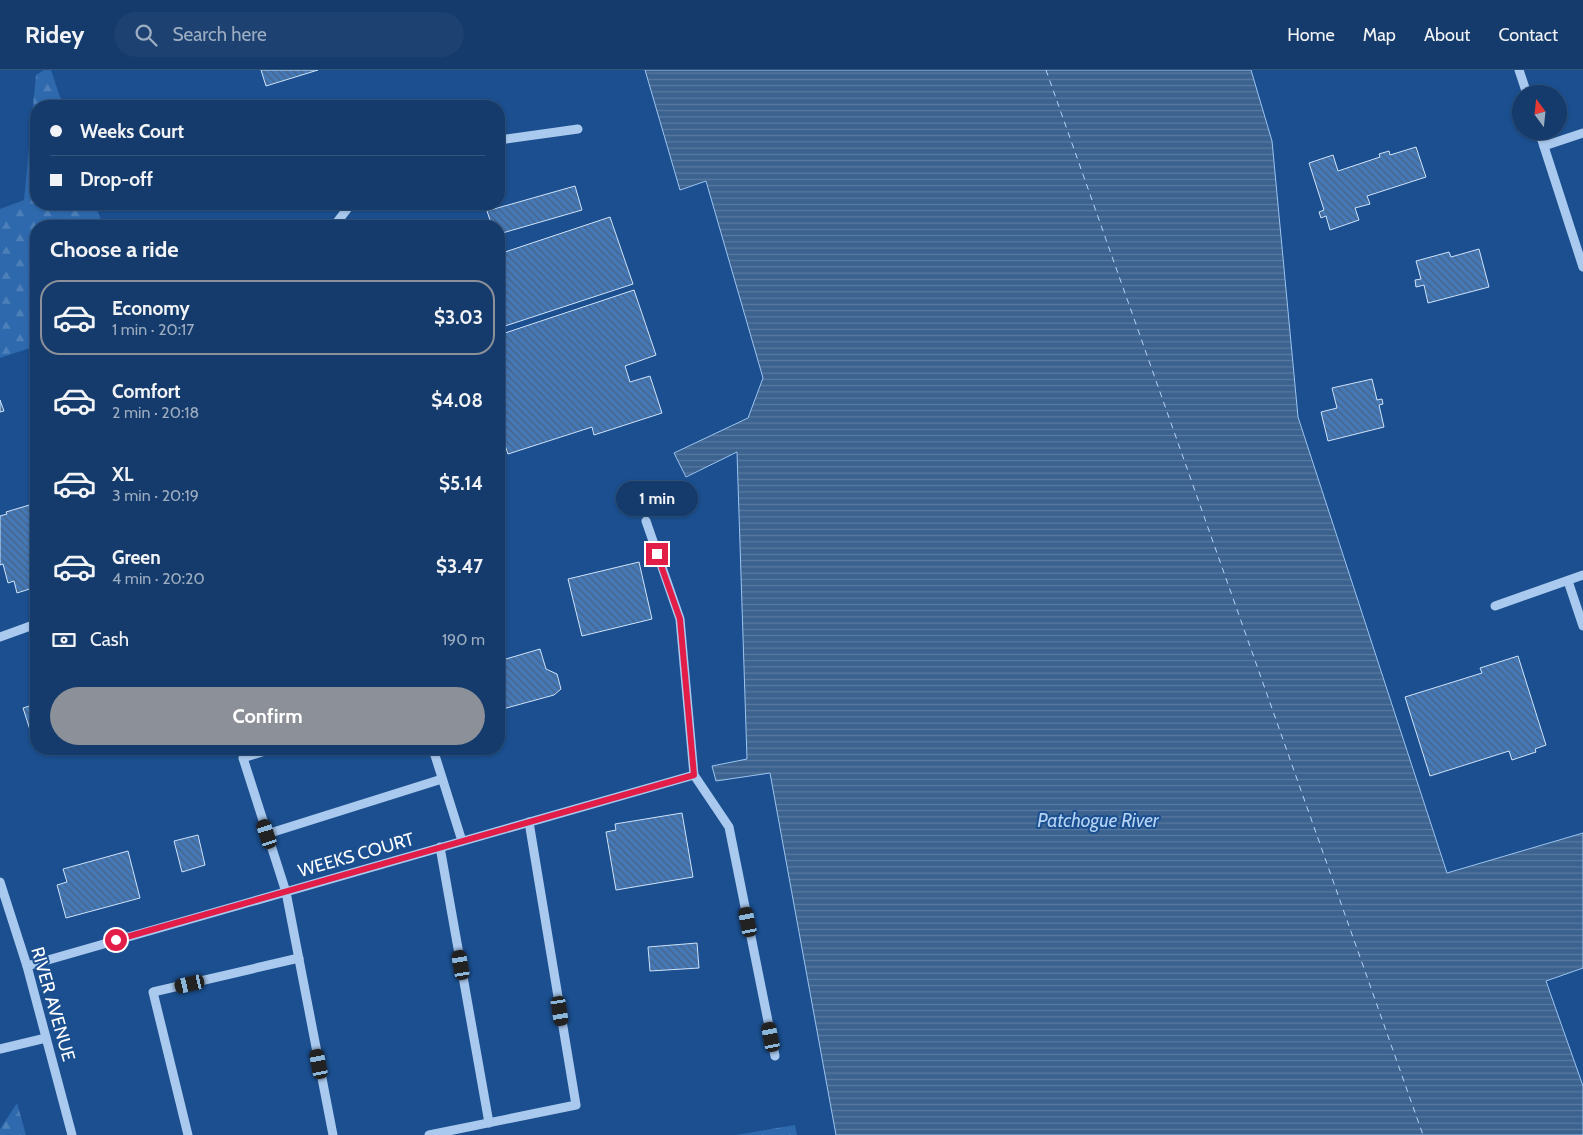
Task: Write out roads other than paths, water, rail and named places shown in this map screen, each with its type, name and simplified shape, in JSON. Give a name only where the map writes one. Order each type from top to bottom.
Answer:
[{"type":"street","points":[[1519,70],[1524,85]]},
{"type":"street","points":[[505,139],[578,129]]},
{"type":"street","points":[[1544,146],[1583,133]]},
{"type":"street","points":[[1542,140],[1583,267]]},
{"type":"street","points":[[339,220],[346,210]]},
{"type":"street","points":[[646,521],[680,619],[694,775],[729,827],[775,1056]]},
{"type":"street","points":[[1495,606],[1583,576]]},
{"type":"street","points":[[1568,581],[1583,626]]},
{"type":"street","points":[[0,637],[30,626]]},
{"type":"street","points":[[252,755],[243,758],[286,892],[333,1135]]},
{"type":"street","points":[[435,755],[462,841]]},
{"type":"street","name":"WEEKS COURT","points":[[27,966],[694,775]]},
{"type":"street","points":[[267,834],[442,779]]},
{"type":"street","points":[[429,1135],[576,1105],[529,822]]},
{"type":"street","points":[[440,848],[489,1122]]},
{"type":"street","name":"RIVER AVENUE","points":[[0,882],[27,966],[72,1135]]},
{"type":"street","points":[[188,1135],[153,992],[299,958]]},
{"type":"street","points":[[0,1049],[46,1038]]},
{"type":"water","name":"Patchogue River","points":[[645,70],[1251,70],[1272,141],[1298,417],[1447,873],[1583,833],[1583,968],[1546,981],[1583,1086],[1583,1135],[836,1135],[770,773],[716,781],[712,766],[747,759],[737,452],[686,477],[674,453],[748,418],[763,378],[706,181],[680,190]]}]
